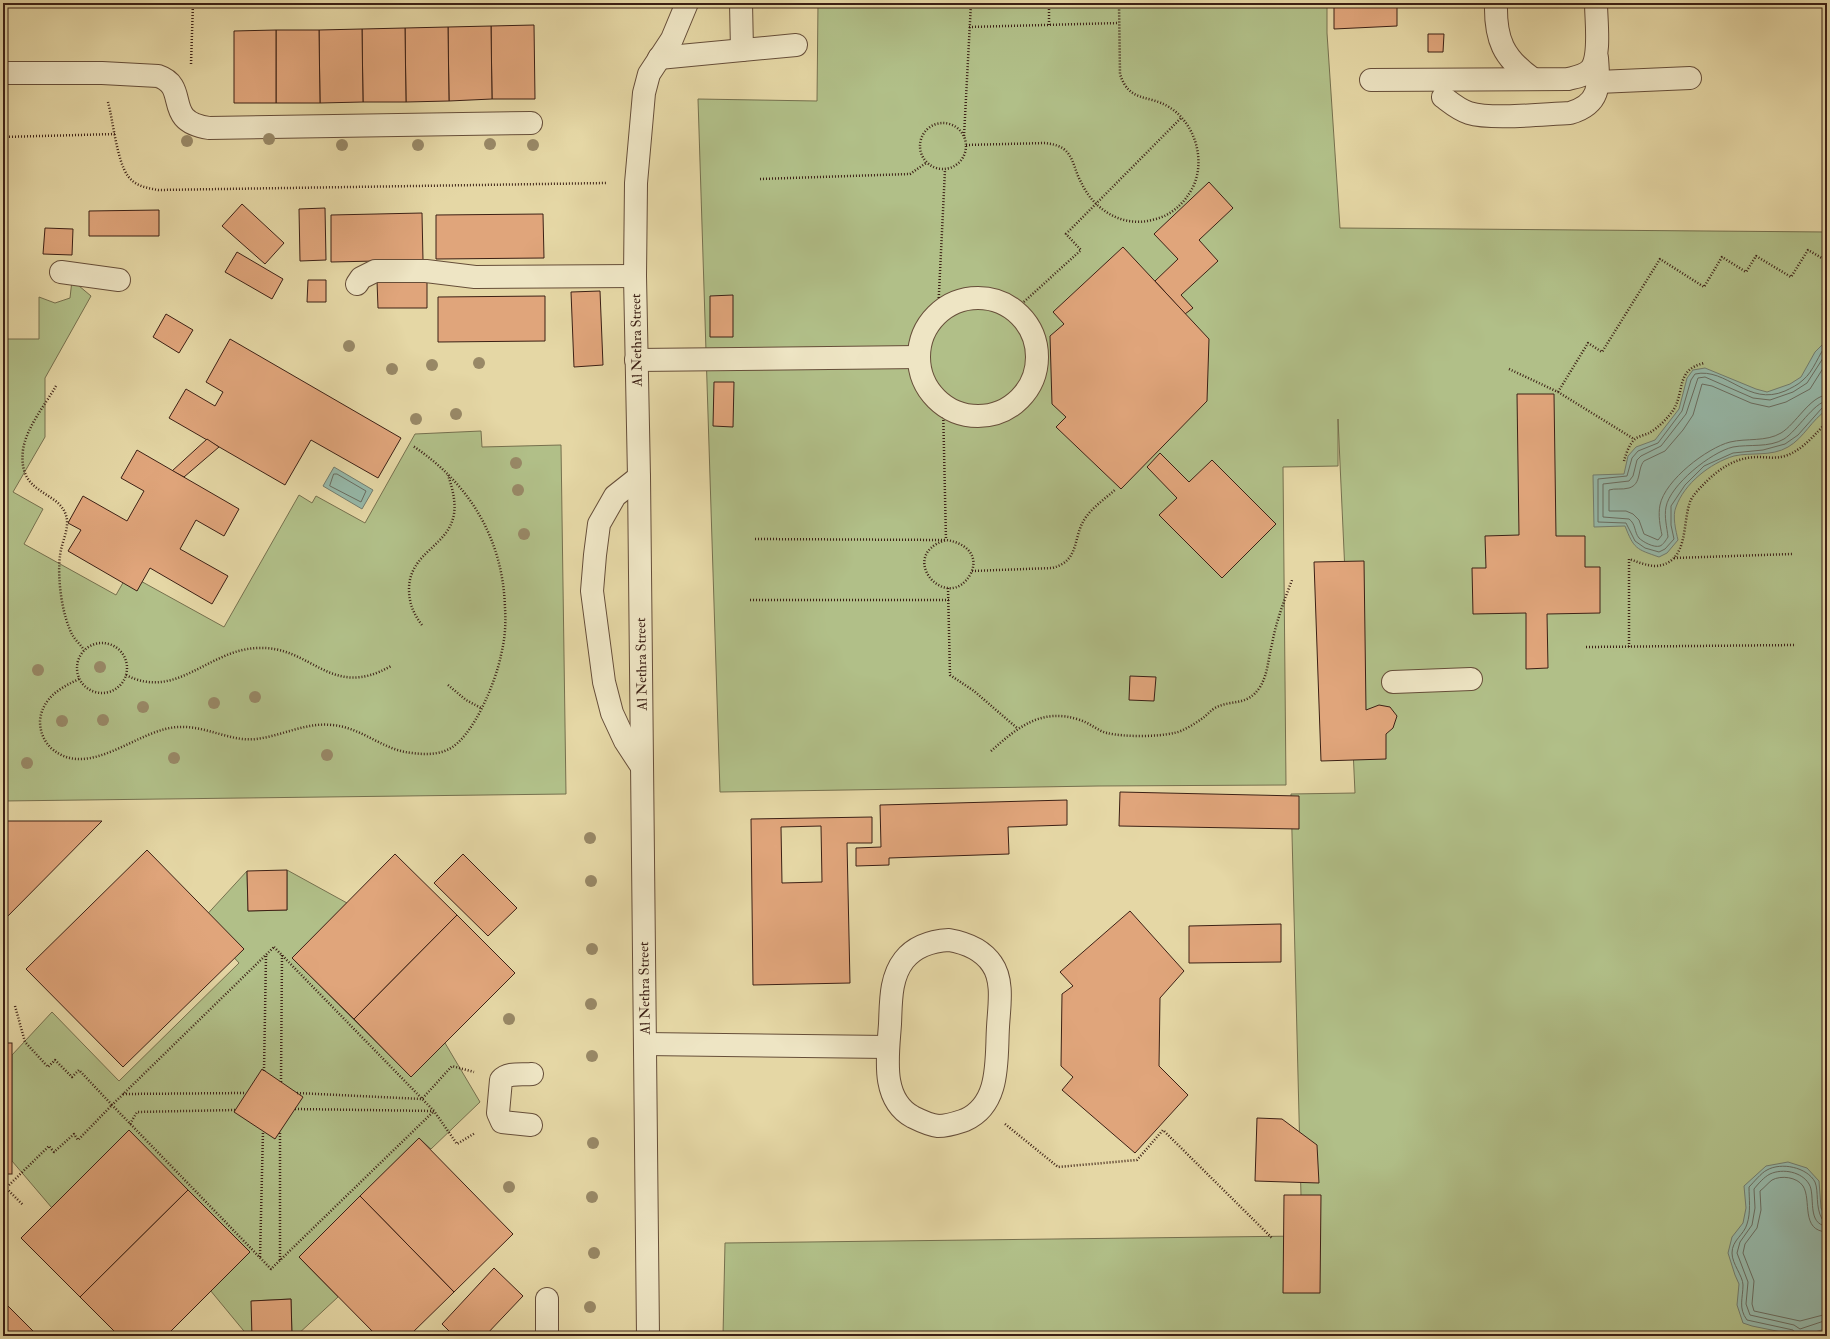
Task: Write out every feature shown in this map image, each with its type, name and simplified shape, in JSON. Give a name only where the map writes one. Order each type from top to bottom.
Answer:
[{"type":"street","name":"Al Nethra Street","points":[[648,1336],[639,477],[635,276],[636,183],[644,93],[649,74],[672,40],[687,3]]},
{"type":"street","points":[[741,3],[742,50]]},
{"type":"street","points":[[1496,3],[1496,20],[1499,38],[1506,54],[1518,68],[1533,79]]},
{"type":"street","points":[[1443,97],[1454,106],[1468,113],[1483,116],[1570,113],[1581,110],[1590,103],[1596,93],[1598,82],[1596,3]]},
{"type":"street","points":[[660,58],[796,46]]},
{"type":"street","points":[[1371,80],[1568,79],[1580,76],[1591,69],[1597,58]]},
{"type":"street","points":[[3,73],[102,73],[158,76],[166,79],[172,84],[183,117],[195,126],[209,128],[531,123]]},
{"type":"street","points":[[1598,82],[1690,78]]},
{"type":"street","points":[[357,284],[361,278],[375,272],[426,271],[456,276],[475,277],[635,276]]},
{"type":"street","points":[[61,272],[119,280]]},
{"type":"street","points":[[985,298],[1001,302],[1015,310],[1027,322],[1035,337],[1038,353],[1037,370],[1030,386],[1020,399],[1007,409],[986,416],[974,416],[958,413],[943,405],[933,396],[925,384],[920,371],[919,357],[921,341],[928,326],[938,313],[952,304],[968,299],[985,298]]},
{"type":"street","points":[[636,360],[919,357]]},
{"type":"street","points":[[639,477],[615,496],[600,524],[595,555],[592,591],[604,682],[612,712],[625,741],[642,767]]},
{"type":"street","points":[[1393,682],[1472,679]]},
{"type":"street","points":[[949,940],[966,943],[980,952],[993,965],[998,980],[1000,997],[995,1074],[992,1091],[984,1106],[971,1117],[949,1125],[938,1126],[922,1122],[907,1114],[896,1101],[889,1086],[888,1047],[892,991],[895,974],[904,960],[917,949],[932,941],[949,940]]},
{"type":"street","points":[[644,1044],[888,1047]]},
{"type":"street","points":[[531,1125],[507,1124],[502,1122],[498,1113],[501,1080],[505,1076],[510,1075],[532,1074]]},
{"type":"street","points":[[547,1299],[547,1336]]},
{"type":"path","points":[[172,84],[183,79],[193,60],[193,3]]},
{"type":"path","points":[[964,136],[958,128],[948,124],[938,124],[929,128],[922,135],[920,145],[921,155],[926,163],[935,168],[945,170],[960,162],[965,154],[966,146],[964,136],[971,3]]},
{"type":"path","points":[[1049,3],[1049,25]]},
{"type":"path","points":[[966,146],[1045,143],[1055,144],[1064,149],[1070,155],[1080,182],[1096,205],[1110,215],[1127,221],[1144,222],[1161,218],[1176,210],[1188,197],[1195,182],[1199,165],[1197,148],[1192,132],[1171,108],[1161,103],[1135,95],[1123,83],[1120,74],[1119,3]]},
{"type":"path","points":[[969,27],[1119,23]]},
{"type":"path","points":[[102,73],[121,161],[128,177],[141,187],[158,190],[636,183]]},
{"type":"path","points":[[1015,310],[1081,250],[1066,234],[1181,118]]},
{"type":"path","points":[[3,137],[116,134]]},
{"type":"path","points":[[760,179],[910,174],[926,163]]},
{"type":"path","points":[[938,313],[945,170]]},
{"type":"path","points":[[1558,392],[1588,343],[1602,352],[1660,259],[1704,286],[1722,257],[1746,272],[1756,256],[1791,277],[1808,250],[1827,261]]},
{"type":"path","points":[[1827,296],[1822,304],[1827,306]]},
{"type":"path","points":[[1624,461],[1628,449],[1634,439],[1650,432],[1663,422],[1673,409],[1680,394],[1682,380],[1687,372],[1694,366],[1704,363]]},
{"type":"path","points":[[1509,368],[1558,392],[1634,439]]},
{"type":"path","points":[[56,386],[27,436],[23,451],[24,466],[28,481],[39,491],[53,498],[62,508],[67,520],[60,557],[62,594],[66,616],[73,635],[84,650]]},
{"type":"path","points":[[943,405],[946,540]]},
{"type":"path","points":[[1628,647],[1629,559],[1655,566],[1664,564],[1674,558],[1681,549],[1690,501],[1716,472],[1743,458],[1774,458],[1793,452],[1804,446],[1827,422]]},
{"type":"path","points":[[79,679],[57,691],[49,698],[41,714],[41,733],[46,743],[62,756],[82,759],[94,758],[157,732],[178,727],[196,727],[236,738],[256,739],[314,724],[334,725],[353,730],[402,751],[433,754],[447,750],[459,743],[469,730],[481,708],[491,687],[501,656],[506,626],[505,598],[500,565],[488,530],[468,496],[437,461],[413,446]]},
{"type":"path","points":[[422,625],[413,613],[409,600],[409,582],[413,568],[440,540],[448,529],[454,514],[452,486],[448,474]]},
{"type":"path","points":[[972,571],[1052,568],[1064,564],[1071,556],[1081,524],[1086,517],[1116,489]]},
{"type":"path","points":[[755,539],[946,540],[956,541],[964,545],[970,553],[973,561],[972,571],[963,584],[948,588],[940,587],[932,582],[926,574],[924,565],[930,548],[938,542],[946,540]]},
{"type":"path","points":[[1674,558],[1792,554]]},
{"type":"path","points":[[991,751],[1017,728],[1038,718],[1064,716],[1087,722],[1106,733],[1158,736],[1175,733],[1190,726],[1214,709],[1226,704],[1239,703],[1250,697],[1259,689],[1265,677],[1272,644],[1292,580]]},
{"type":"path","points":[[948,588],[950,600],[950,675],[991,704],[1017,728]]},
{"type":"path","points":[[750,600],[950,600]]},
{"type":"path","points":[[103,643],[118,649],[127,662],[126,675],[121,685],[107,693],[91,691],[83,686],[79,679],[76,671],[77,662],[84,650],[94,644],[103,643]]},
{"type":"path","points":[[1586,647],[1796,645]]},
{"type":"path","points":[[126,675],[136,680],[162,683],[180,678],[225,656],[247,649],[258,648],[287,652],[304,659],[335,676],[344,677],[377,674],[391,666]]},
{"type":"path","points":[[448,685],[466,700],[481,708]]},
{"type":"path","points":[[24,1205],[6,1188],[49,1146],[54,1152],[74,1134],[78,1140],[123,1094],[274,947],[434,1111],[458,1144],[499,1118]]},
{"type":"path","points":[[281,1082],[282,954]]},
{"type":"path","points":[[264,1071],[266,955]]},
{"type":"path","points":[[15,1006],[26,1042],[48,1067],[55,1060],[72,1077],[79,1070],[271,1269],[434,1111]]},
{"type":"path","points":[[422,1099],[452,1066],[501,1080]]},
{"type":"path","points":[[123,1094],[246,1093]]},
{"type":"path","points":[[297,1093],[422,1099]]},
{"type":"path","points":[[984,1106],[1058,1167],[1137,1160],[1163,1130],[1272,1238]]},
{"type":"path","points":[[295,1109],[434,1111]]},
{"type":"path","points":[[130,1124],[137,1112],[235,1110]]},
{"type":"path","points":[[260,1258],[263,1131]]},
{"type":"path","points":[[280,1132],[280,1261]]},
{"type":"green space","points":[[818,3],[1327,3],[1327,33],[1340,228],[1827,232],[1827,1336],[723,1336],[725,1243],[1302,1236],[1291,794],[1355,793],[1338,419],[1338,466],[1283,467],[1286,785],[1098,786],[720,792],[698,99],[817,101]]},
{"type":"green space","points":[[72,280],[91,296],[45,378],[45,437],[13,492],[43,509],[24,544],[116,595],[128,574],[224,627],[299,495],[312,503],[316,496],[365,523],[415,434],[481,431],[482,447],[561,445],[566,794],[3,801],[3,339],[39,339],[39,297],[55,303],[70,298]]},
{"type":"green space","points":[[287,870],[347,903],[292,958],[411,1077],[445,1043],[480,1102],[431,1149],[419,1138],[299,1257],[338,1297],[296,1336],[292,1336],[291,1299],[252,1301],[252,1336],[248,1336],[210,1290],[250,1252],[188,1190],[52,1208],[12,1161],[12,1055],[52,1012],[119,1081],[239,963],[201,921],[247,871],[248,911],[287,910]]},
{"type":"water","points":[[1827,340],[1827,410],[1817,418],[1799,439],[1788,447],[1775,452],[1734,456],[1725,459],[1707,469],[1699,476],[1685,490],[1676,507],[1674,519],[1678,540],[1667,553],[1659,557],[1641,550],[1634,544],[1625,526],[1594,527],[1593,475],[1624,474],[1628,456],[1636,447],[1655,440],[1679,409],[1687,378],[1693,370],[1705,368],[1767,392],[1790,384],[1801,377],[1815,352]]},
{"type":"water","points":[[334,467],[373,490],[362,509],[323,486]]},
{"type":"water","points":[[1788,1162],[1807,1168],[1819,1181],[1821,1208],[1827,1220],[1827,1326],[1825,1329],[1801,1336],[1743,1323],[1737,1305],[1739,1284],[1728,1253],[1732,1237],[1743,1223],[1746,1208],[1744,1186],[1766,1166]]},
{"type":"building","points":[[1334,3],[1397,3],[1397,26],[1334,29]]},
{"type":"building","points":[[534,25],[535,99],[492,99],[491,26]]},
{"type":"building","points":[[491,26],[492,99],[449,101],[448,27]]},
{"type":"building","points":[[448,27],[449,101],[406,102],[405,28]]},
{"type":"building","points":[[405,28],[406,102],[363,102],[362,29]]},
{"type":"building","points":[[362,29],[363,102],[320,103],[319,30]]},
{"type":"building","points":[[276,30],[319,30],[320,103],[276,103]]},
{"type":"building","points":[[276,30],[276,103],[234,103],[234,31]]},
{"type":"building","points":[[1428,34],[1444,34],[1443,52],[1428,52]]},
{"type":"building","points":[[1209,182],[1233,208],[1199,240],[1218,261],[1181,295],[1193,308],[1185,314],[1155,281],[1178,259],[1154,234]]},
{"type":"building","points":[[242,204],[284,243],[265,264],[222,226]]},
{"type":"building","points":[[325,208],[326,260],[300,261],[299,209]]},
{"type":"building","points":[[159,210],[159,236],[89,236],[89,211]]},
{"type":"building","points":[[422,213],[423,260],[331,262],[331,215]]},
{"type":"building","points":[[543,214],[544,258],[436,259],[436,215]]},
{"type":"building","points":[[45,228],[73,229],[72,255],[43,254]]},
{"type":"building","points":[[1123,247],[1209,339],[1207,401],[1121,489],[1056,427],[1066,417],[1052,404],[1050,336],[1064,324],[1053,312]]},
{"type":"building","points":[[237,252],[283,279],[272,299],[225,272]]},
{"type":"building","points":[[308,280],[326,280],[326,302],[307,302]]},
{"type":"building","points":[[427,280],[427,308],[378,308],[377,281]]},
{"type":"building","points":[[600,291],[603,365],[574,367],[571,292]]},
{"type":"building","points":[[733,295],[733,337],[710,337],[710,296]]},
{"type":"building","points":[[545,296],[545,341],[438,342],[438,297]]},
{"type":"building","points":[[166,314],[193,330],[179,353],[153,337]]},
{"type":"building","points":[[230,339],[401,438],[378,478],[311,440],[285,485],[169,418],[186,389],[215,406],[223,392],[206,382]]},
{"type":"building","points":[[714,382],[734,382],[733,427],[713,426]]},
{"type":"building","points":[[1517,394],[1554,394],[1556,536],[1585,536],[1585,567],[1600,567],[1600,613],[1547,614],[1548,668],[1526,669],[1526,613],[1473,614],[1472,568],[1486,568],[1485,536],[1519,535]]},
{"type":"building","points":[[207,439],[219,447],[184,477],[172,471]]},
{"type":"building","points":[[137,450],[239,509],[224,536],[196,520],[180,549],[228,576],[212,604],[150,568],[137,591],[68,551],[81,530],[68,523],[83,496],[127,521],[144,491],[121,478]]},
{"type":"building","points":[[1160,453],[1189,482],[1212,460],[1276,524],[1222,578],[1159,515],[1177,498],[1147,467]]},
{"type":"building","points":[[1364,561],[1366,710],[1379,705],[1390,707],[1397,716],[1393,728],[1386,734],[1386,759],[1321,761],[1314,562]]},
{"type":"building","points":[[1130,676],[1156,677],[1154,701],[1129,700]]},
{"type":"building","points":[[1120,792],[1299,796],[1299,829],[1119,826]]},
{"type":"building","points":[[1067,800],[1067,825],[1008,827],[1009,854],[889,858],[889,865],[856,866],[856,848],[881,847],[880,805]]},
{"type":"building","points":[[872,817],[872,843],[847,843],[850,983],[753,985],[751,819]],"holes":[[[821,826],[822,882],[782,883],[781,827]]]},
{"type":"building","points":[[3,821],[102,821],[3,921]]},
{"type":"building","points":[[147,850],[244,949],[123,1067],[26,969]]},
{"type":"building","points":[[395,854],[457,915],[354,1019],[292,958]]},
{"type":"building","points":[[463,854],[517,908],[488,936],[434,883]]},
{"type":"building","points":[[287,870],[287,910],[248,911],[247,871]]},
{"type":"building","points":[[1130,911],[1184,971],[1160,998],[1159,1066],[1188,1095],[1135,1153],[1062,1090],[1073,1077],[1061,1066],[1062,994],[1073,986],[1060,972]]},
{"type":"building","points":[[457,915],[515,973],[411,1077],[354,1019]]},
{"type":"building","points":[[1281,924],[1281,962],[1189,963],[1189,926]]},
{"type":"building","points":[[3,1043],[12,1043],[12,1174],[3,1174]]},
{"type":"building","points":[[262,1069],[303,1097],[275,1139],[234,1112]]},
{"type":"building","points":[[1257,1118],[1282,1119],[1317,1145],[1319,1183],[1255,1181]]},
{"type":"building","points":[[129,1130],[188,1190],[80,1297],[21,1238]]},
{"type":"building","points":[[419,1138],[513,1234],[454,1292],[360,1196]]},
{"type":"building","points":[[188,1190],[250,1252],[166,1336],[119,1336],[80,1297]]},
{"type":"building","points":[[1284,1195],[1321,1195],[1320,1293],[1283,1293]]},
{"type":"building","points":[[360,1196],[454,1292],[409,1336],[377,1336],[299,1257]]},
{"type":"building","points":[[494,1268],[523,1296],[485,1336],[454,1336],[442,1324]]},
{"type":"building","points":[[291,1299],[292,1336],[252,1336],[251,1301]]},
{"type":"building","points":[[3,1301],[38,1336],[3,1336]]}]
